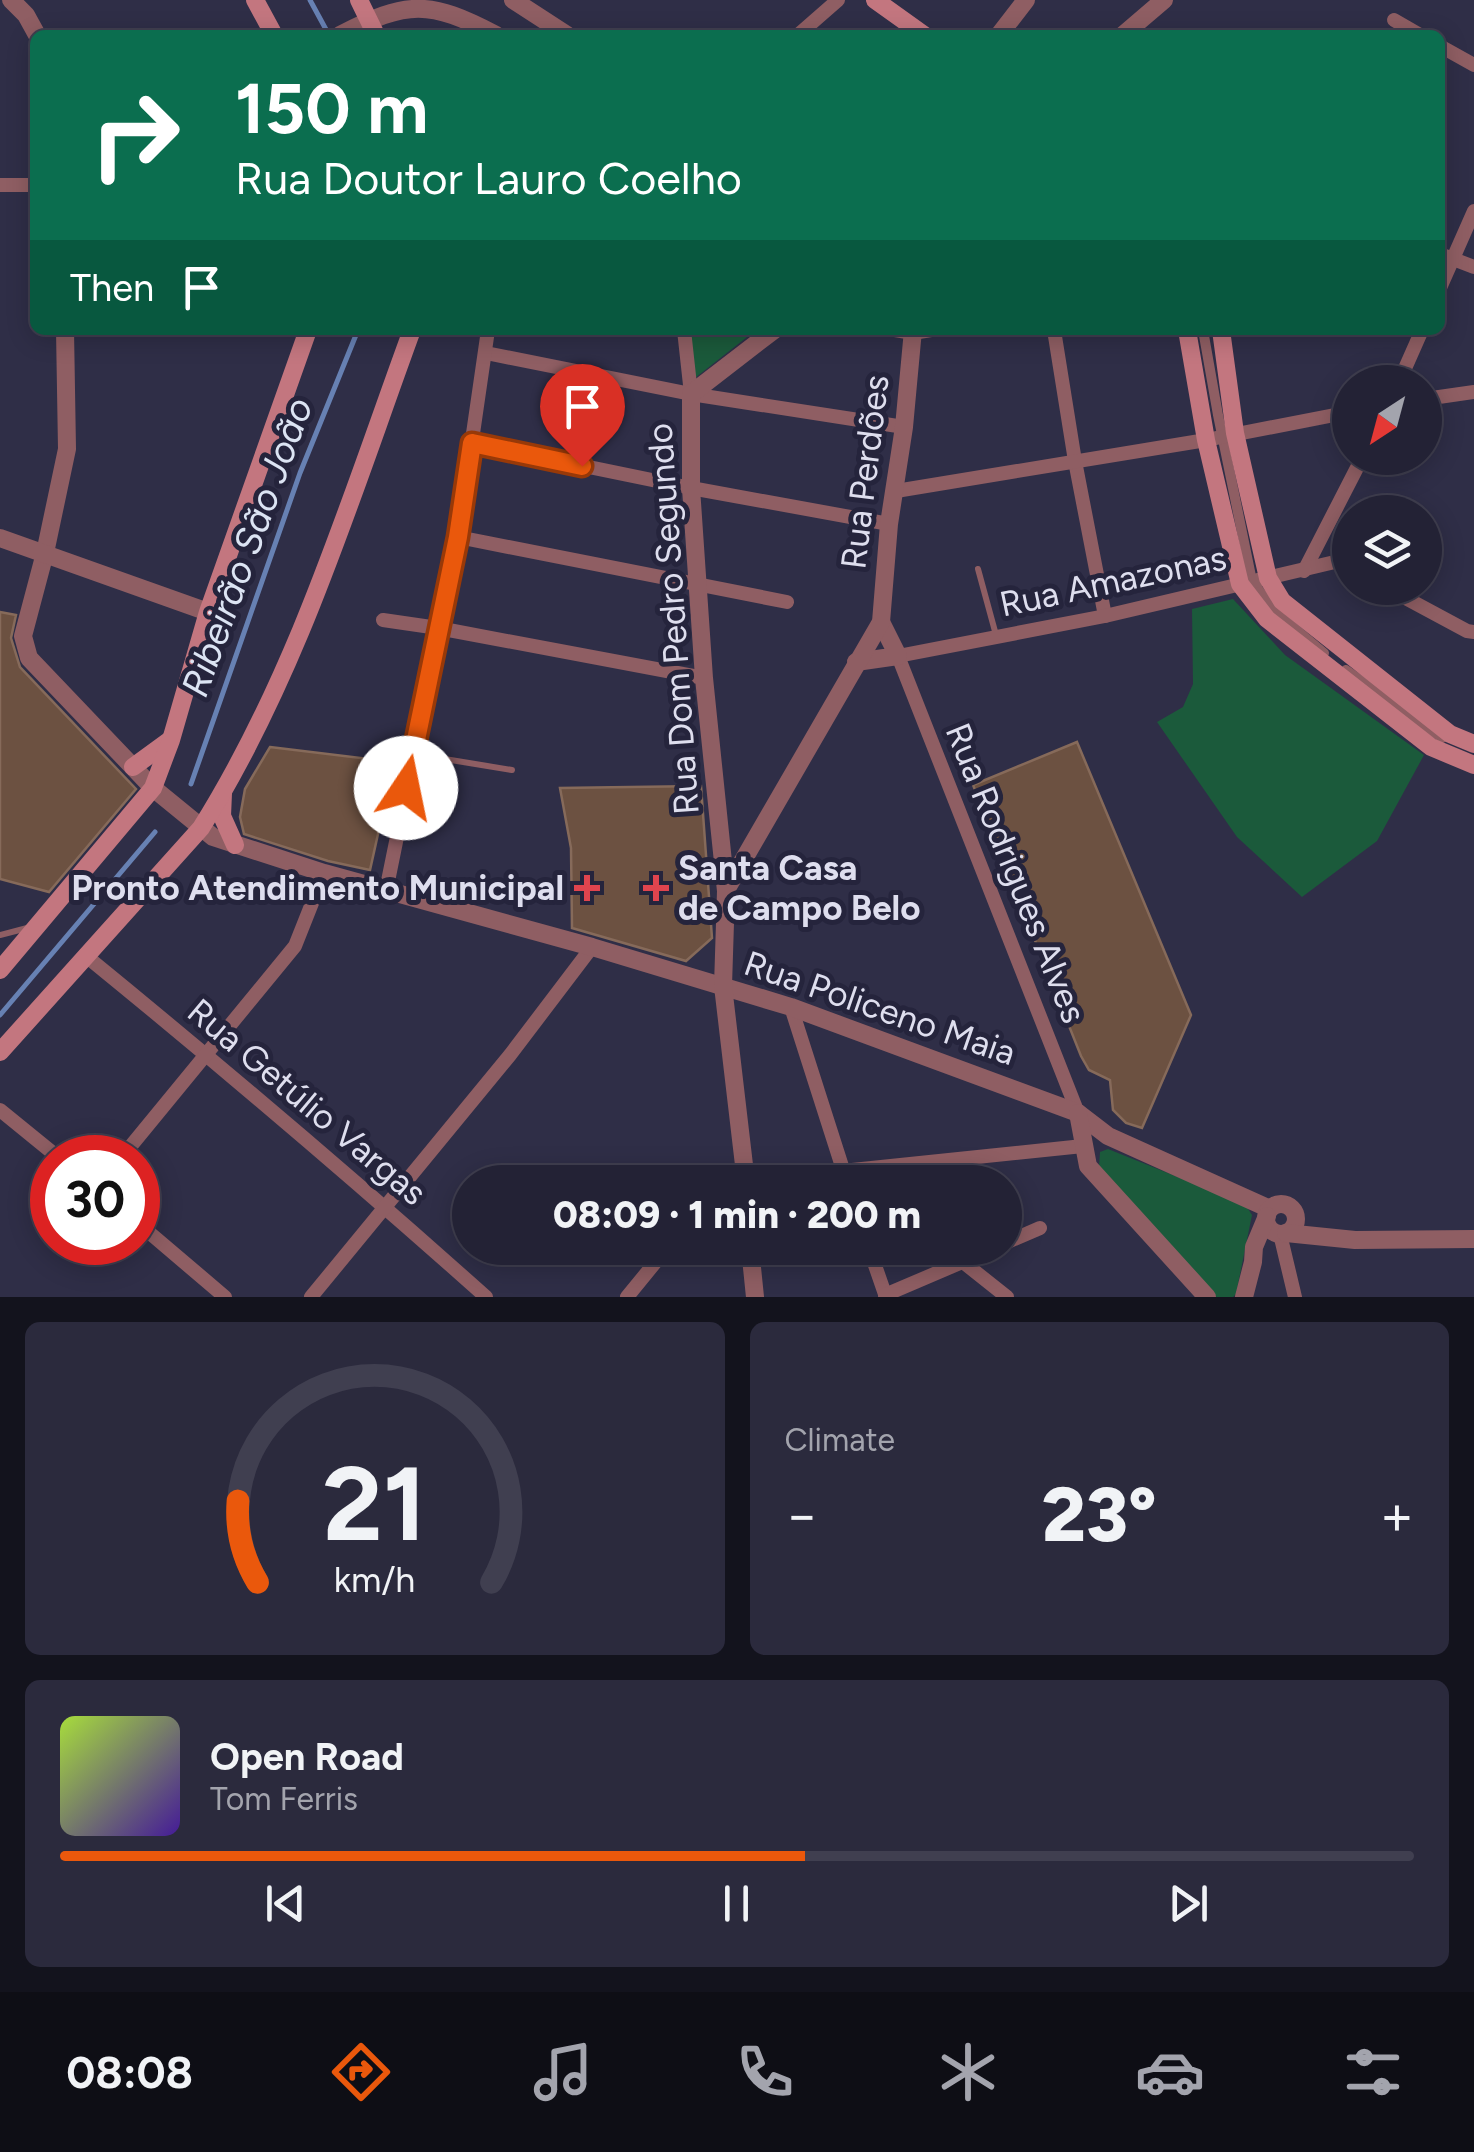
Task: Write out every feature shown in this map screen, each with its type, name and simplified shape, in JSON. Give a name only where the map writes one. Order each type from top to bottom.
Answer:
[{"type":"main road","points":[[256,0],[271,30]]},
{"type":"main road","points":[[358,0],[359,30]]},
{"type":"main road","points":[[876,0],[917,30]]},
{"type":"main road","points":[[0,970],[154,788],[208,612],[306,335]]},
{"type":"main road","points":[[0,1052],[201,828],[223,792],[260,724],[297,642],[410,335]]},
{"type":"main road","points":[[1189,335],[1221,436],[1253,581],[1266,620],[1431,747],[1474,765]]},
{"type":"main road","points":[[1220,335],[1221,436],[1253,581],[1450,734],[1474,744]]},
{"type":"main road","points":[[133,767],[171,740]]},
{"type":"main road","points":[[223,792],[222,816],[235,845]]},
{"type":"street","points":[[10,0],[26,15],[34,30]]},
{"type":"street","points":[[512,0],[559,30]]},
{"type":"street","points":[[804,30],[838,0]]},
{"type":"street","points":[[1003,30],[1026,0]]},
{"type":"street","points":[[1128,30],[1164,0]]},
{"type":"street","points":[[359,30],[388,10],[416,2],[451,8],[488,30]]},
{"type":"street","points":[[1394,20],[1411,30]]},
{"type":"street","points":[[1445,49],[1474,65]]},
{"type":"street","points":[[0,184],[30,185]]},
{"type":"street","points":[[1474,211],[1446,257],[1474,267]]},
{"type":"street","name":"Rua Policeno Maia","points":[[65,335],[67,449],[23,636],[30,658],[133,767],[213,837],[324,873],[791,1006],[1078,1113],[1108,1136],[1275,1225]]},
{"type":"street","points":[[386,891],[458,537],[488,335]]},
{"type":"street","points":[[685,335],[691,394]]},
{"type":"street","name":"Rua Dom Pedro Segundo","points":[[744,1165],[722,986],[726,891],[704,678],[692,488],[691,394],[768,335]]},
{"type":"street","name":"Rua Perdões","points":[[881,622],[913,335]]},
{"type":"street","points":[[1055,335],[1106,616]]},
{"type":"street","points":[[1204,335],[1221,436]]},
{"type":"street","points":[[1407,365],[1420,335]]},
{"type":"street","points":[[486,354],[691,394],[904,427]]},
{"type":"street","points":[[1442,397],[1474,392]]},
{"type":"street","points":[[896,490],[1332,415]]},
{"type":"street","points":[[472,443],[890,524]]},
{"type":"street","points":[[1304,571],[1353,475]]},
{"type":"street","points":[[458,537],[787,602]]},
{"type":"street","points":[[0,538],[208,612]]},
{"type":"street","points":[[1316,548],[1332,557]]},
{"type":"street","name":"Rua Amazonas","points":[[898,656],[1106,616],[1332,566]]},
{"type":"street","points":[[1253,581],[1275,612],[1342,668],[1444,740],[1474,753]]},
{"type":"street","points":[[1418,605],[1474,632]]},
{"type":"street","points":[[384,620],[704,678]]},
{"type":"street","points":[[856,662],[898,656],[881,622]]},
{"type":"street","points":[[726,891],[881,622]]},
{"type":"street","name":"Rua Rodrigues Alves","points":[[898,656],[1078,1113]]},
{"type":"street","points":[[721,844],[738,847],[746,856]]},
{"type":"street","points":[[140,1135],[295,946],[324,873]]},
{"type":"street","points":[[311,1297],[510,1055],[592,948]]},
{"type":"street","name":"Rua Getúlio Vargas","points":[[86,956],[386,1207],[486,1297]]},
{"type":"street","points":[[791,1006],[841,1165]]},
{"type":"street","points":[[0,1110],[31,1135]]},
{"type":"street","points":[[1078,1113],[1088,1166],[1206,1297]]},
{"type":"street","points":[[937,1165],[1083,1146],[1108,1136]]},
{"type":"street","points":[[1295,1297],[1275,1225],[1278,1204],[1287,1205],[1296,1216],[1355,1240]]},
{"type":"street","points":[[1244,1297],[1254,1247],[1275,1225],[1295,1224],[1296,1216]]},
{"type":"street","points":[[1275,1225],[1355,1240],[1474,1239]]},
{"type":"street","points":[[1022,1236],[1040,1228]]},
{"type":"street","points":[[160,1242],[224,1297]]},
{"type":"street","points":[[627,1297],[653,1265]]},
{"type":"street","points":[[752,1265],[755,1297]]},
{"type":"street","points":[[875,1265],[886,1296],[956,1265]]},
{"type":"street","points":[[967,1265],[1006,1297]]},
{"type":"lane","points":[[978,569],[996,636]]},
{"type":"lane","points":[[413,754],[512,770]]},
{"type":"lane","points":[[0,934],[38,926]]},
{"type":"green space","points":[[691,335],[750,335],[695,378]]},
{"type":"green space","points":[[1233,599],[1285,655],[1424,755],[1377,841],[1302,897],[1237,837],[1157,722],[1183,707],[1193,684],[1192,609]]},
{"type":"green space","points":[[1108,1149],[1245,1204],[1252,1215],[1233,1297],[1216,1297],[1099,1167],[1100,1152]]},
{"type":"building","points":[[0,612],[16,615],[11,638],[20,667],[136,789],[49,892],[0,879]]},
{"type":"building","points":[[1077,742],[1191,1015],[1142,1128],[1126,1123],[1113,1110],[1110,1080],[1089,1070],[1081,1056],[973,785]]},
{"type":"building","points":[[270,747],[394,762],[370,870],[244,834],[240,817],[245,789]]},
{"type":"building","name":"Santa Casa de Campo Belo","points":[[701,786],[712,938],[686,961],[572,928],[571,848],[560,788]]},
{"type":"waterway","name":"Ribeirão São João","points":[[310,0],[326,30]]},
{"type":"waterway","name":"Ribeirão São João","points":[[191,784],[300,473],[356,335]]},
{"type":"waterway","name":"Ribeirão São João","points":[[0,1015],[155,832]]},
{"type":"place","name":"Pronto Atendimento Municipal","points":[[587,888]]},
{"type":"place","name":"Santa Casa de Campo Belo","points":[[656,888]]},
{"type":"route","points":[[406,788],[458,537],[472,443],[582,466]]}]
